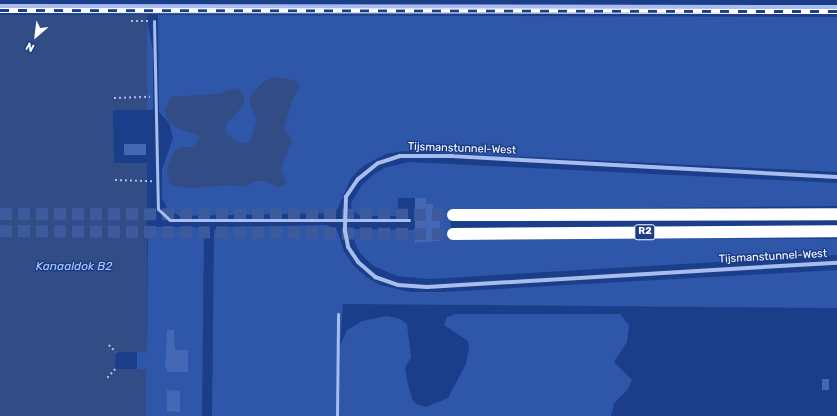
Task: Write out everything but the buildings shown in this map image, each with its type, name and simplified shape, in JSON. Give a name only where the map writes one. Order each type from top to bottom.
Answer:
[{"type":"highway","name":"R2","points":[[453,215],[837,214]]},
{"type":"highway","name":"R2","points":[[453,234],[837,231]]},
{"type":"street","points":[[0,7],[837,8]]},
{"type":"street","name":"Tijsmanstunnel-West","points":[[837,177],[452,156],[400,156],[378,163],[358,179],[346,197],[345,221],[348,247],[358,262],[375,277],[398,285],[434,287],[837,262]]},
{"type":"lane","points":[[154,22],[158,209],[170,220],[409,220]]},
{"type":"lane","points":[[337,416],[338,314]]},
{"type":"path","points":[[131,21],[154,22]]},
{"type":"path","points":[[114,98],[156,97]]},
{"type":"path","points":[[115,180],[158,181]]},
{"type":"path","points":[[108,345],[116,352]]},
{"type":"path","points":[[108,378],[115,369]]},
{"type":"shaded area","points":[[158,15],[837,17],[837,172],[404,151],[386,154],[363,166],[351,178],[337,210],[332,213],[179,216],[167,208],[162,198],[162,170],[173,138],[169,123],[159,112]]},
{"type":"shaded area","points":[[147,19],[153,51],[153,110],[147,110]]},
{"type":"shaded area","points":[[409,162],[837,183],[837,206],[450,210],[451,237],[837,239],[837,255],[429,279],[397,276],[372,265],[360,253],[355,243],[353,229],[415,230],[415,243],[440,241],[440,222],[433,221],[433,204],[426,204],[425,198],[398,198],[398,216],[360,216],[352,210],[351,203],[362,185],[373,175],[384,168]]},
{"type":"shaded area","points":[[327,225],[337,230],[344,251],[353,265],[366,277],[380,285],[410,292],[443,292],[837,270],[837,308],[343,304],[340,346],[347,330],[362,321],[387,316],[400,319],[407,324],[411,357],[405,368],[407,380],[412,399],[416,404],[426,407],[448,398],[466,364],[469,347],[468,341],[444,325],[447,317],[456,314],[620,314],[629,325],[627,342],[614,362],[632,380],[628,389],[614,403],[611,416],[212,416],[214,230],[221,227]]},
{"type":"shaded area","points":[[148,227],[196,227],[204,234],[202,416],[146,416],[146,370],[137,369],[137,352],[147,352]]},
{"type":"water","name":"Kanaaldok B2","points":[[0,0],[147,0],[147,110],[113,110],[114,163],[147,163],[147,353],[137,352],[137,369],[146,369],[146,416],[0,416]]},
{"type":"water","points":[[274,77],[294,80],[300,85],[291,104],[284,128],[292,141],[281,171],[286,181],[285,185],[278,187],[264,181],[257,181],[244,187],[232,185],[192,188],[174,186],[169,183],[167,171],[173,152],[180,147],[194,147],[199,139],[198,135],[179,129],[169,122],[165,110],[171,97],[217,94],[238,88],[244,97],[243,106],[226,124],[225,133],[239,143],[246,143],[250,141],[257,121],[250,105],[250,97],[263,82]]},
{"type":"pier","points":[[0,0],[149,0],[149,15],[0,15]]},
{"type":"pier","points":[[116,352],[137,352],[137,369],[115,369]]},
{"type":"tunnel","points":[[0,214],[453,215]]},
{"type":"tunnel","points":[[0,231],[453,234]]},
{"type":"railway","points":[[0,10],[837,11]]}]
